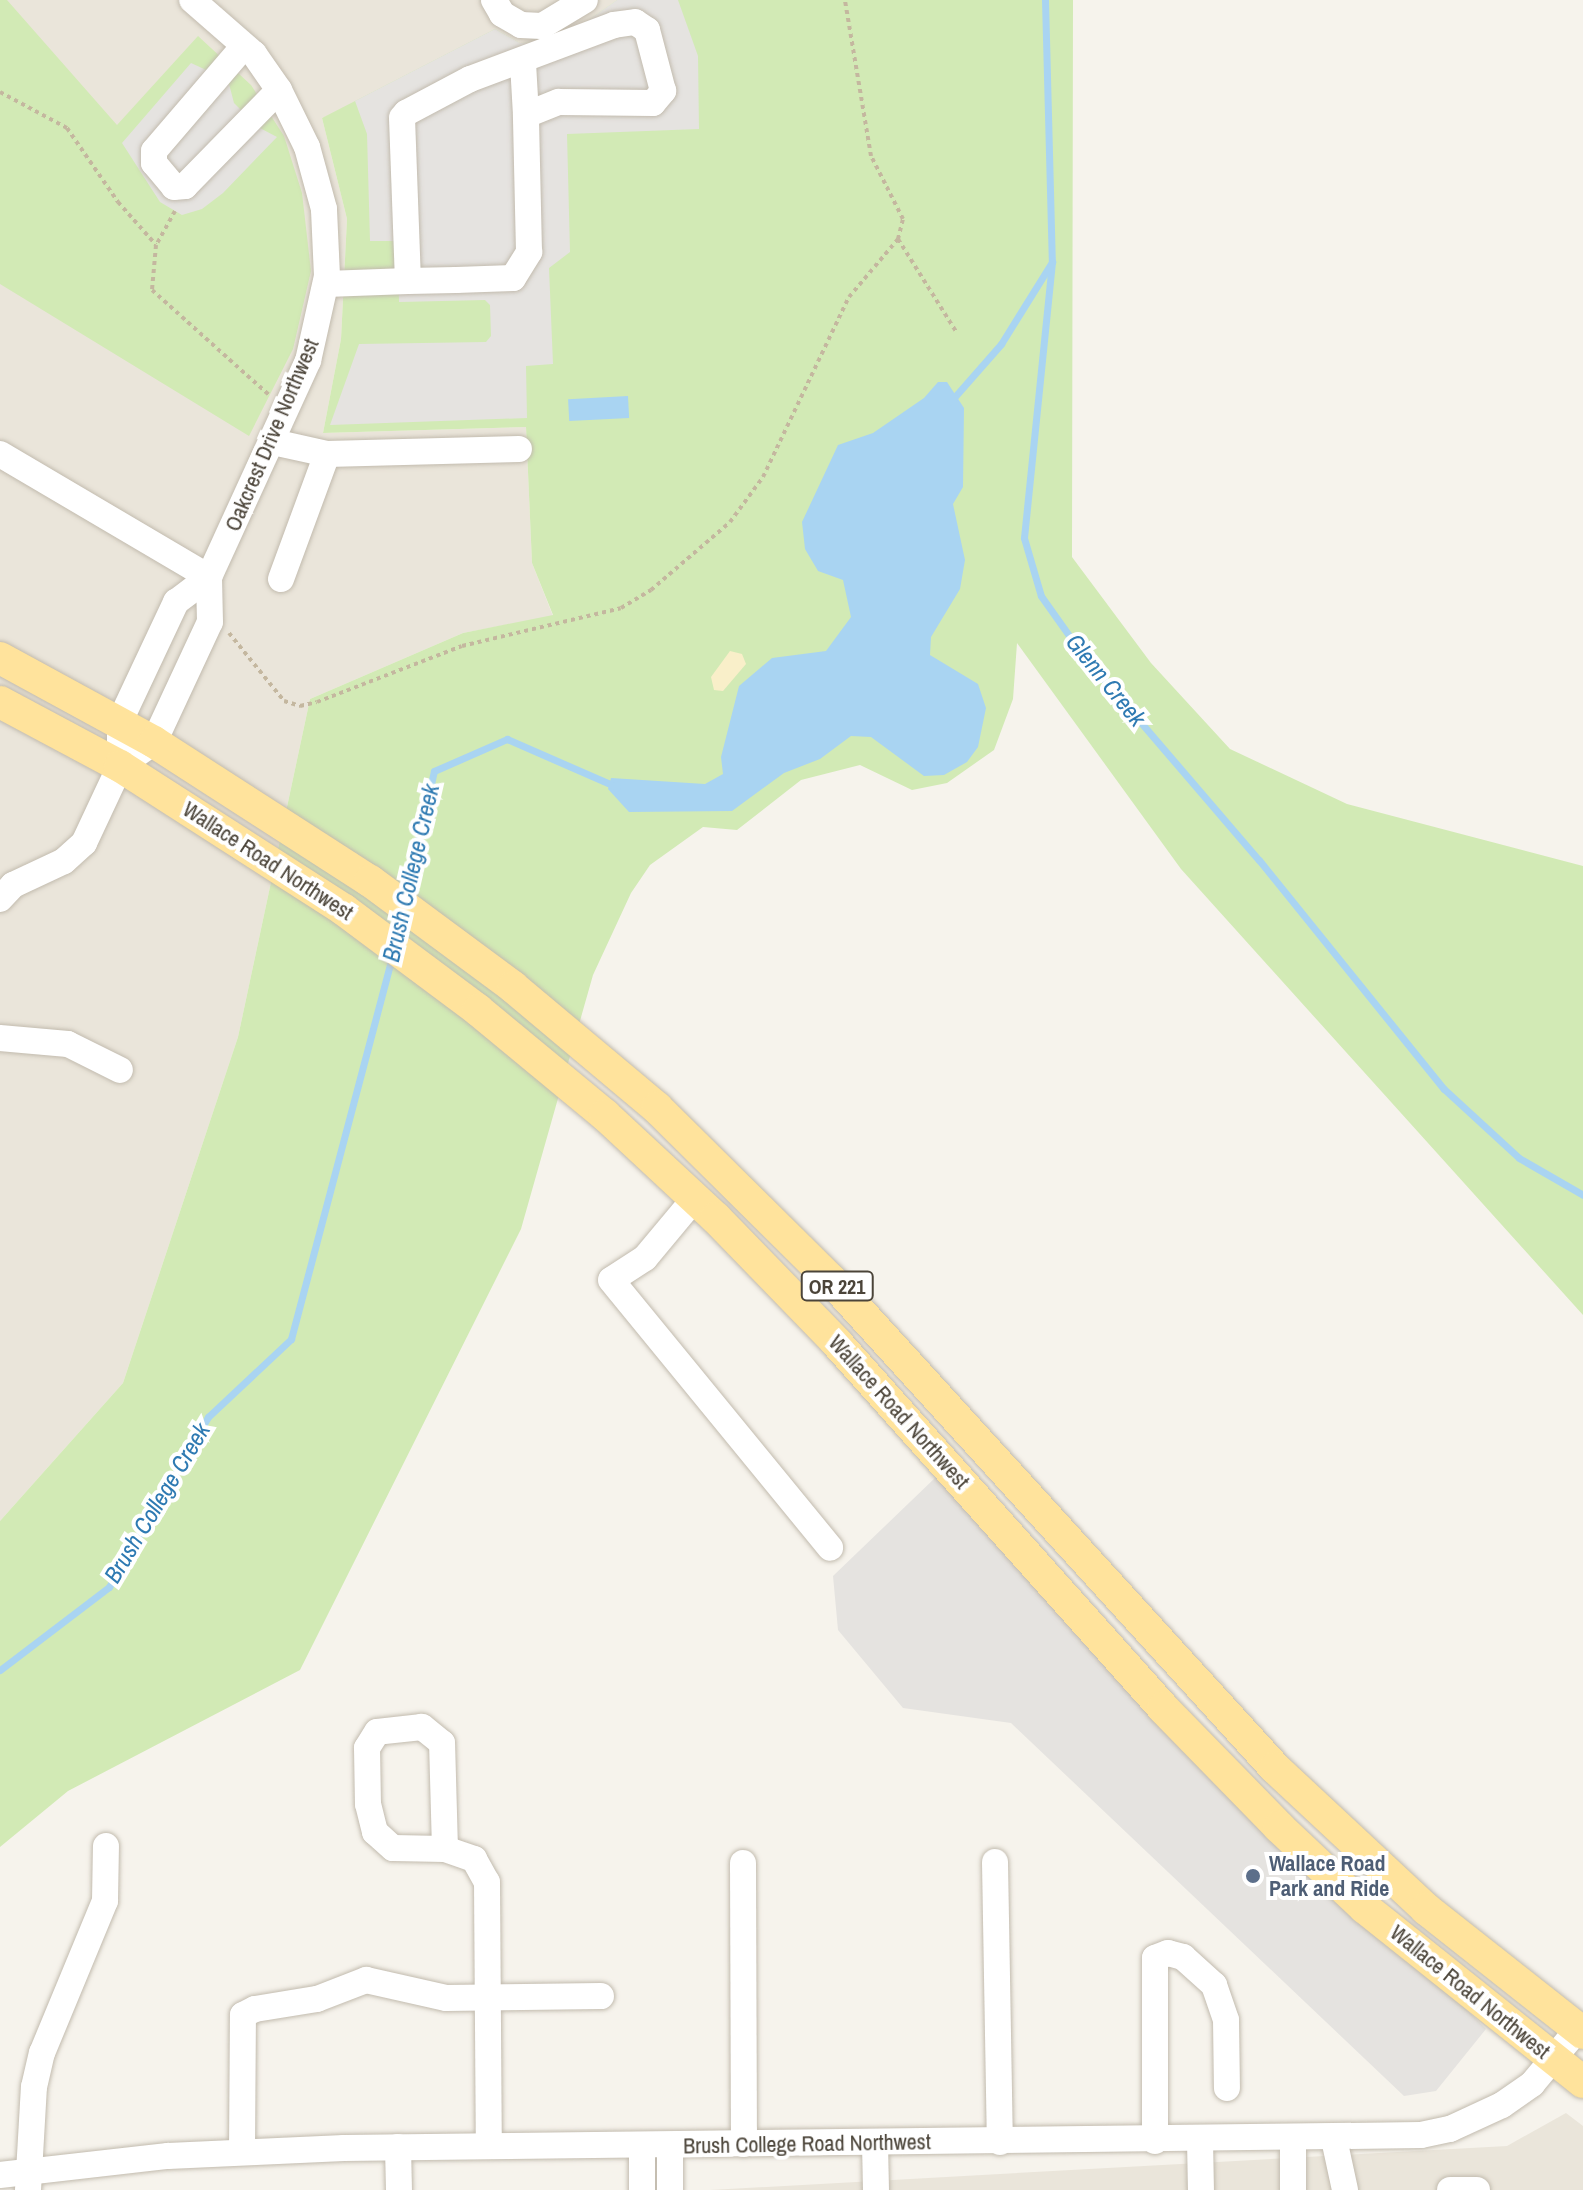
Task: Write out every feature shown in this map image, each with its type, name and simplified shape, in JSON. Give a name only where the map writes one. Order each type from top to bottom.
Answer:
[{"type":"main road","name":"Wallace Road Northwest","points":[[0,658],[120,721],[427,921],[657,1108],[831,1280],[1275,1768],[1426,1909],[1580,2031]]},
{"type":"main road","name":"Wallace Road Northwest","points":[[0,702],[120,766],[344,910],[454,992],[605,1115],[695,1198],[836,1342],[1163,1708],[1279,1827],[1365,1908],[1583,2082]]},
{"type":"street","name":"Oakcrest Drive Northwest","points":[[120,766],[154,742],[210,622],[209,577],[308,361],[326,284],[324,209],[307,147],[279,90],[244,46],[192,0]]},
{"type":"street","points":[[494,0],[502,14],[521,25],[542,26],[585,0]]},
{"type":"street","points":[[408,281],[402,118],[470,79],[523,63],[614,25],[635,22],[647,30],[663,91],[653,103],[559,102],[526,115]]},
{"type":"street","points":[[244,46],[154,151],[154,163],[180,189],[279,90]]},
{"type":"street","points":[[326,284],[513,278],[529,252],[523,63]]},
{"type":"street","points":[[273,442],[327,454],[519,449]]},
{"type":"street","points":[[0,454],[209,577]]},
{"type":"street","points":[[281,579],[327,454]]},
{"type":"street","name":"Oakcrest Drive Northwest","points":[[120,766],[120,721],[176,602],[209,577]]},
{"type":"street","points":[[0,899],[13,885],[64,861],[84,843],[120,766]]},
{"type":"street","points":[[0,1038],[68,1044],[120,1070]]},
{"type":"street","points":[[695,1198],[645,1258],[611,1280],[830,1548]]},
{"type":"street","points":[[445,1849],[442,1743],[422,1727],[377,1732],[367,1748],[368,1804],[375,1832],[393,1848],[445,1849],[474,1859],[487,1882],[489,2146]]},
{"type":"street","points":[[29,2180],[34,2087],[42,2053],[105,1901],[106,1846]]},
{"type":"street","points":[[995,1862],[1000,2142]]},
{"type":"street","points":[[743,1863],[744,2144]]},
{"type":"street","points":[[1155,2141],[1155,1958],[1168,1953],[1183,1957],[1214,1985],[1226,2020],[1227,2088]]},
{"type":"street","points":[[242,2152],[243,2015],[271,2003],[317,1999],[366,1980],[446,1998],[489,2001],[601,1996]]},
{"type":"street","name":"Brush College Road Northwest","points":[[0,2175],[29,2180],[242,2152],[398,2147],[1293,2140],[1450,2129],[1502,2105],[1554,2060],[1580,2031]]},
{"type":"street","points":[[1334,2139],[1345,2190]]},
{"type":"street","points":[[1200,2140],[1201,2190]]},
{"type":"street","points":[[1293,2140],[1293,2190]]},
{"type":"street","points":[[875,2143],[876,2190]]},
{"type":"street","points":[[642,2145],[642,2190]]},
{"type":"street","points":[[670,2145],[670,2190]]},
{"type":"street","points":[[398,2147],[399,2190]]},
{"type":"street","points":[[1450,2190],[1477,2190]]},
{"type":"path","points":[[210,622],[228,630],[284,701],[300,706],[462,646],[621,608],[651,590],[730,522],[763,477],[849,297],[898,239],[903,219],[871,156],[845,0]]},
{"type":"path","points":[[0,92],[67,128],[118,202],[156,245]]},
{"type":"path","points":[[180,189],[173,222],[156,245],[152,290],[272,398]]},
{"type":"path","points":[[898,239],[957,333]]},
{"type":"shaded area","points":[[0,0],[617,0],[580,26],[542,42],[520,43],[322,118],[347,219],[341,339],[323,433],[526,427],[532,563],[553,616],[463,633],[310,699],[238,1037],[123,1383],[0,1521]]},
{"type":"shaded area","points":[[617,0],[678,0],[698,56],[699,129],[567,134],[570,252],[549,268],[553,364],[526,366],[527,418],[330,425],[359,344],[486,342],[491,336],[490,305],[485,300],[399,302],[398,241],[370,241],[367,134],[355,101],[495,29],[520,43],[542,42],[580,26]]},
{"type":"shaded area","points":[[191,63],[228,80],[234,103],[258,127],[277,137],[223,193],[202,209],[182,215],[160,202],[122,143]]},
{"type":"shaded area","name":"Wallace Road Park and Ride","points":[[936,1477],[1486,2029],[1436,2091],[1404,2096],[1011,1723],[903,1708],[838,1630],[833,1576]]},
{"type":"shaded area","points":[[1566,2113],[1583,2126],[1583,2190],[710,2190],[1507,2146]]},
{"type":"green space","points":[[0,0],[7,0],[117,125],[198,36],[251,85],[284,136],[302,193],[311,271],[293,349],[249,436],[0,284]]},
{"type":"green space","points":[[617,0],[1073,0],[1072,557],[1151,663],[1230,749],[1347,804],[1583,866],[1583,1315],[1181,869],[1017,643],[1013,699],[994,750],[947,783],[912,790],[860,765],[801,780],[737,830],[703,827],[650,865],[631,893],[593,975],[521,1229],[300,1670],[68,1791],[0,1847],[0,1521],[123,1383],[238,1037],[310,699],[463,633],[553,615],[532,563],[526,427],[323,433],[341,339],[347,219],[322,118],[495,29],[520,43],[542,42],[580,26]]},
{"type":"sand","points":[[730,651],[742,654],[746,664],[723,691],[714,690],[711,677]]},
{"type":"water","points":[[938,382],[947,382],[964,408],[963,487],[953,504],[965,560],[960,589],[931,637],[930,655],[978,684],[986,708],[978,747],[967,762],[944,775],[924,776],[871,737],[851,736],[820,759],[784,773],[732,811],[629,812],[608,789],[611,778],[705,784],[723,774],[721,757],[739,686],[772,658],[826,651],[851,617],[843,580],[818,571],[805,549],[802,522],[838,445],[873,433],[924,398]]},
{"type":"water","points":[[628,396],[629,418],[569,421],[568,399]]},
{"type":"waterway","name":"Glenn Creek","points":[[1045,0],[1052,262],[1024,538],[1041,596],[1083,655],[1259,860],[1444,1089],[1519,1158],[1583,1195]]},
{"type":"waterway","name":"Brush College Creek","points":[[951,401],[1001,344],[1052,262]]},
{"type":"waterway","name":"Brush College Creek","points":[[406,896],[434,771],[507,739],[617,787]]},
{"type":"waterway","name":"Brush College Creek","points":[[0,1670],[109,1587],[208,1417],[291,1339],[392,958]]},
{"type":"place","name":"Wallace Road Park and Ride","points":[[1253,1876]]}]
